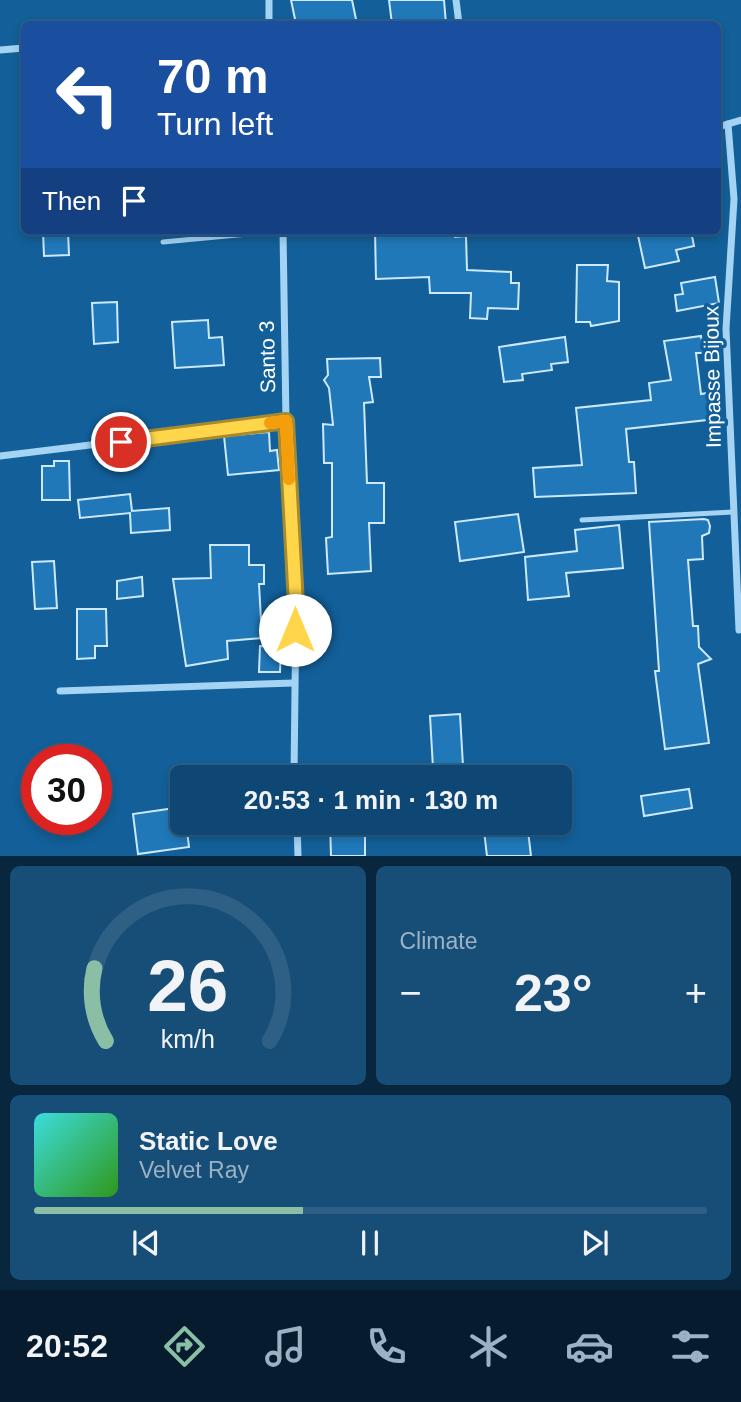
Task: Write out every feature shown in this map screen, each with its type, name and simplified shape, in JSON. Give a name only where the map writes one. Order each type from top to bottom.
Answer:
[{"type":"street","points":[[269,0],[269,21]]},
{"type":"street","points":[[456,0],[459,21]]},
{"type":"street","points":[[0,50],[21,48]]},
{"type":"street","points":[[721,126],[741,120]]},
{"type":"street","name":"Impasse Bijoux","points":[[728,124],[734,199],[726,330],[739,630]]},
{"type":"street","name":"Santo 3","points":[[281,235],[286,421],[296,604],[294,765]]},
{"type":"street","points":[[0,456],[286,421]]},
{"type":"street","points":[[60,691],[294,684]]},
{"type":"street","points":[[297,835],[298,856]]},
{"type":"lane","points":[[163,242],[238,235]]},
{"type":"lane","points":[[582,520],[733,512]]},
{"type":"building","points":[[291,0],[352,0],[356,21],[295,21]]},
{"type":"building","points":[[389,0],[444,0],[446,21],[392,21]]},
{"type":"building","points":[[43,235],[68,235],[69,255],[44,256]]},
{"type":"building","points":[[375,235],[466,236],[467,270],[511,272],[511,283],[519,283],[518,309],[488,308],[487,319],[470,318],[471,293],[430,293],[429,277],[376,279]]},
{"type":"building","points":[[638,235],[692,235],[694,246],[676,250],[679,261],[645,268]]},
{"type":"building","points":[[577,265],[608,265],[607,281],[619,282],[619,321],[591,326],[590,322],[576,322]]},
{"type":"building","points":[[715,277],[719,303],[677,311],[675,295],[683,294],[681,283]]},
{"type":"building","points":[[117,302],[118,342],[94,344],[92,303]]},
{"type":"building","points":[[208,320],[209,338],[222,337],[224,365],[175,368],[172,322]]},
{"type":"building","points":[[701,336],[703,353],[696,353],[701,394],[713,392],[716,419],[626,429],[629,462],[634,462],[636,493],[535,497],[533,468],[582,465],[576,408],[651,400],[649,383],[671,380],[664,341]]},
{"type":"building","points":[[565,337],[568,362],[551,364],[552,370],[522,374],[523,380],[504,382],[499,347]]},
{"type":"building","points":[[380,358],[381,377],[369,377],[373,402],[364,403],[367,483],[384,483],[384,523],[369,523],[371,571],[328,574],[326,538],[332,537],[332,463],[324,463],[323,424],[333,425],[329,388],[324,380],[328,375],[327,359]]},
{"type":"building","points":[[269,432],[270,451],[277,450],[279,470],[228,475],[224,436]]},
{"type":"building","points":[[54,461],[69,461],[70,500],[42,500],[42,466],[54,466]]},
{"type":"building","points":[[130,494],[132,511],[169,508],[170,530],[131,533],[130,513],[80,518],[78,500]]},
{"type":"building","points":[[518,514],[524,552],[460,561],[455,522]]},
{"type":"building","points":[[708,520],[710,526],[709,533],[702,536],[703,559],[688,560],[693,626],[698,626],[699,647],[711,659],[698,664],[709,743],[665,749],[655,671],[659,671],[649,522]]},
{"type":"building","points":[[619,525],[623,568],[566,573],[569,596],[528,600],[525,557],[577,551],[575,530]]},
{"type":"building","points":[[210,545],[249,545],[249,565],[264,565],[264,584],[259,584],[262,638],[227,641],[228,659],[186,666],[173,579],[211,578]]},
{"type":"building","points":[[54,561],[57,608],[35,609],[32,562]]},
{"type":"building","points":[[142,577],[143,596],[117,599],[117,581]]},
{"type":"building","points":[[77,609],[106,609],[107,646],[95,646],[95,658],[77,659]]},
{"type":"building","points":[[260,646],[281,647],[280,672],[259,672]]},
{"type":"building","points":[[460,714],[463,765],[433,765],[430,716]]},
{"type":"building","points":[[689,789],[692,808],[644,816],[641,796]]},
{"type":"building","points":[[170,809],[170,835],[188,835],[189,847],[138,854],[133,814]]},
{"type":"building","points":[[330,835],[365,835],[365,856],[331,856]]},
{"type":"building","points":[[485,835],[529,835],[531,856],[487,856]]},
{"type":"slow traffic","points":[[270,423],[286,421],[289,479]]},
{"type":"route","points":[[121,442],[286,421],[296,604],[295,630]]}]
